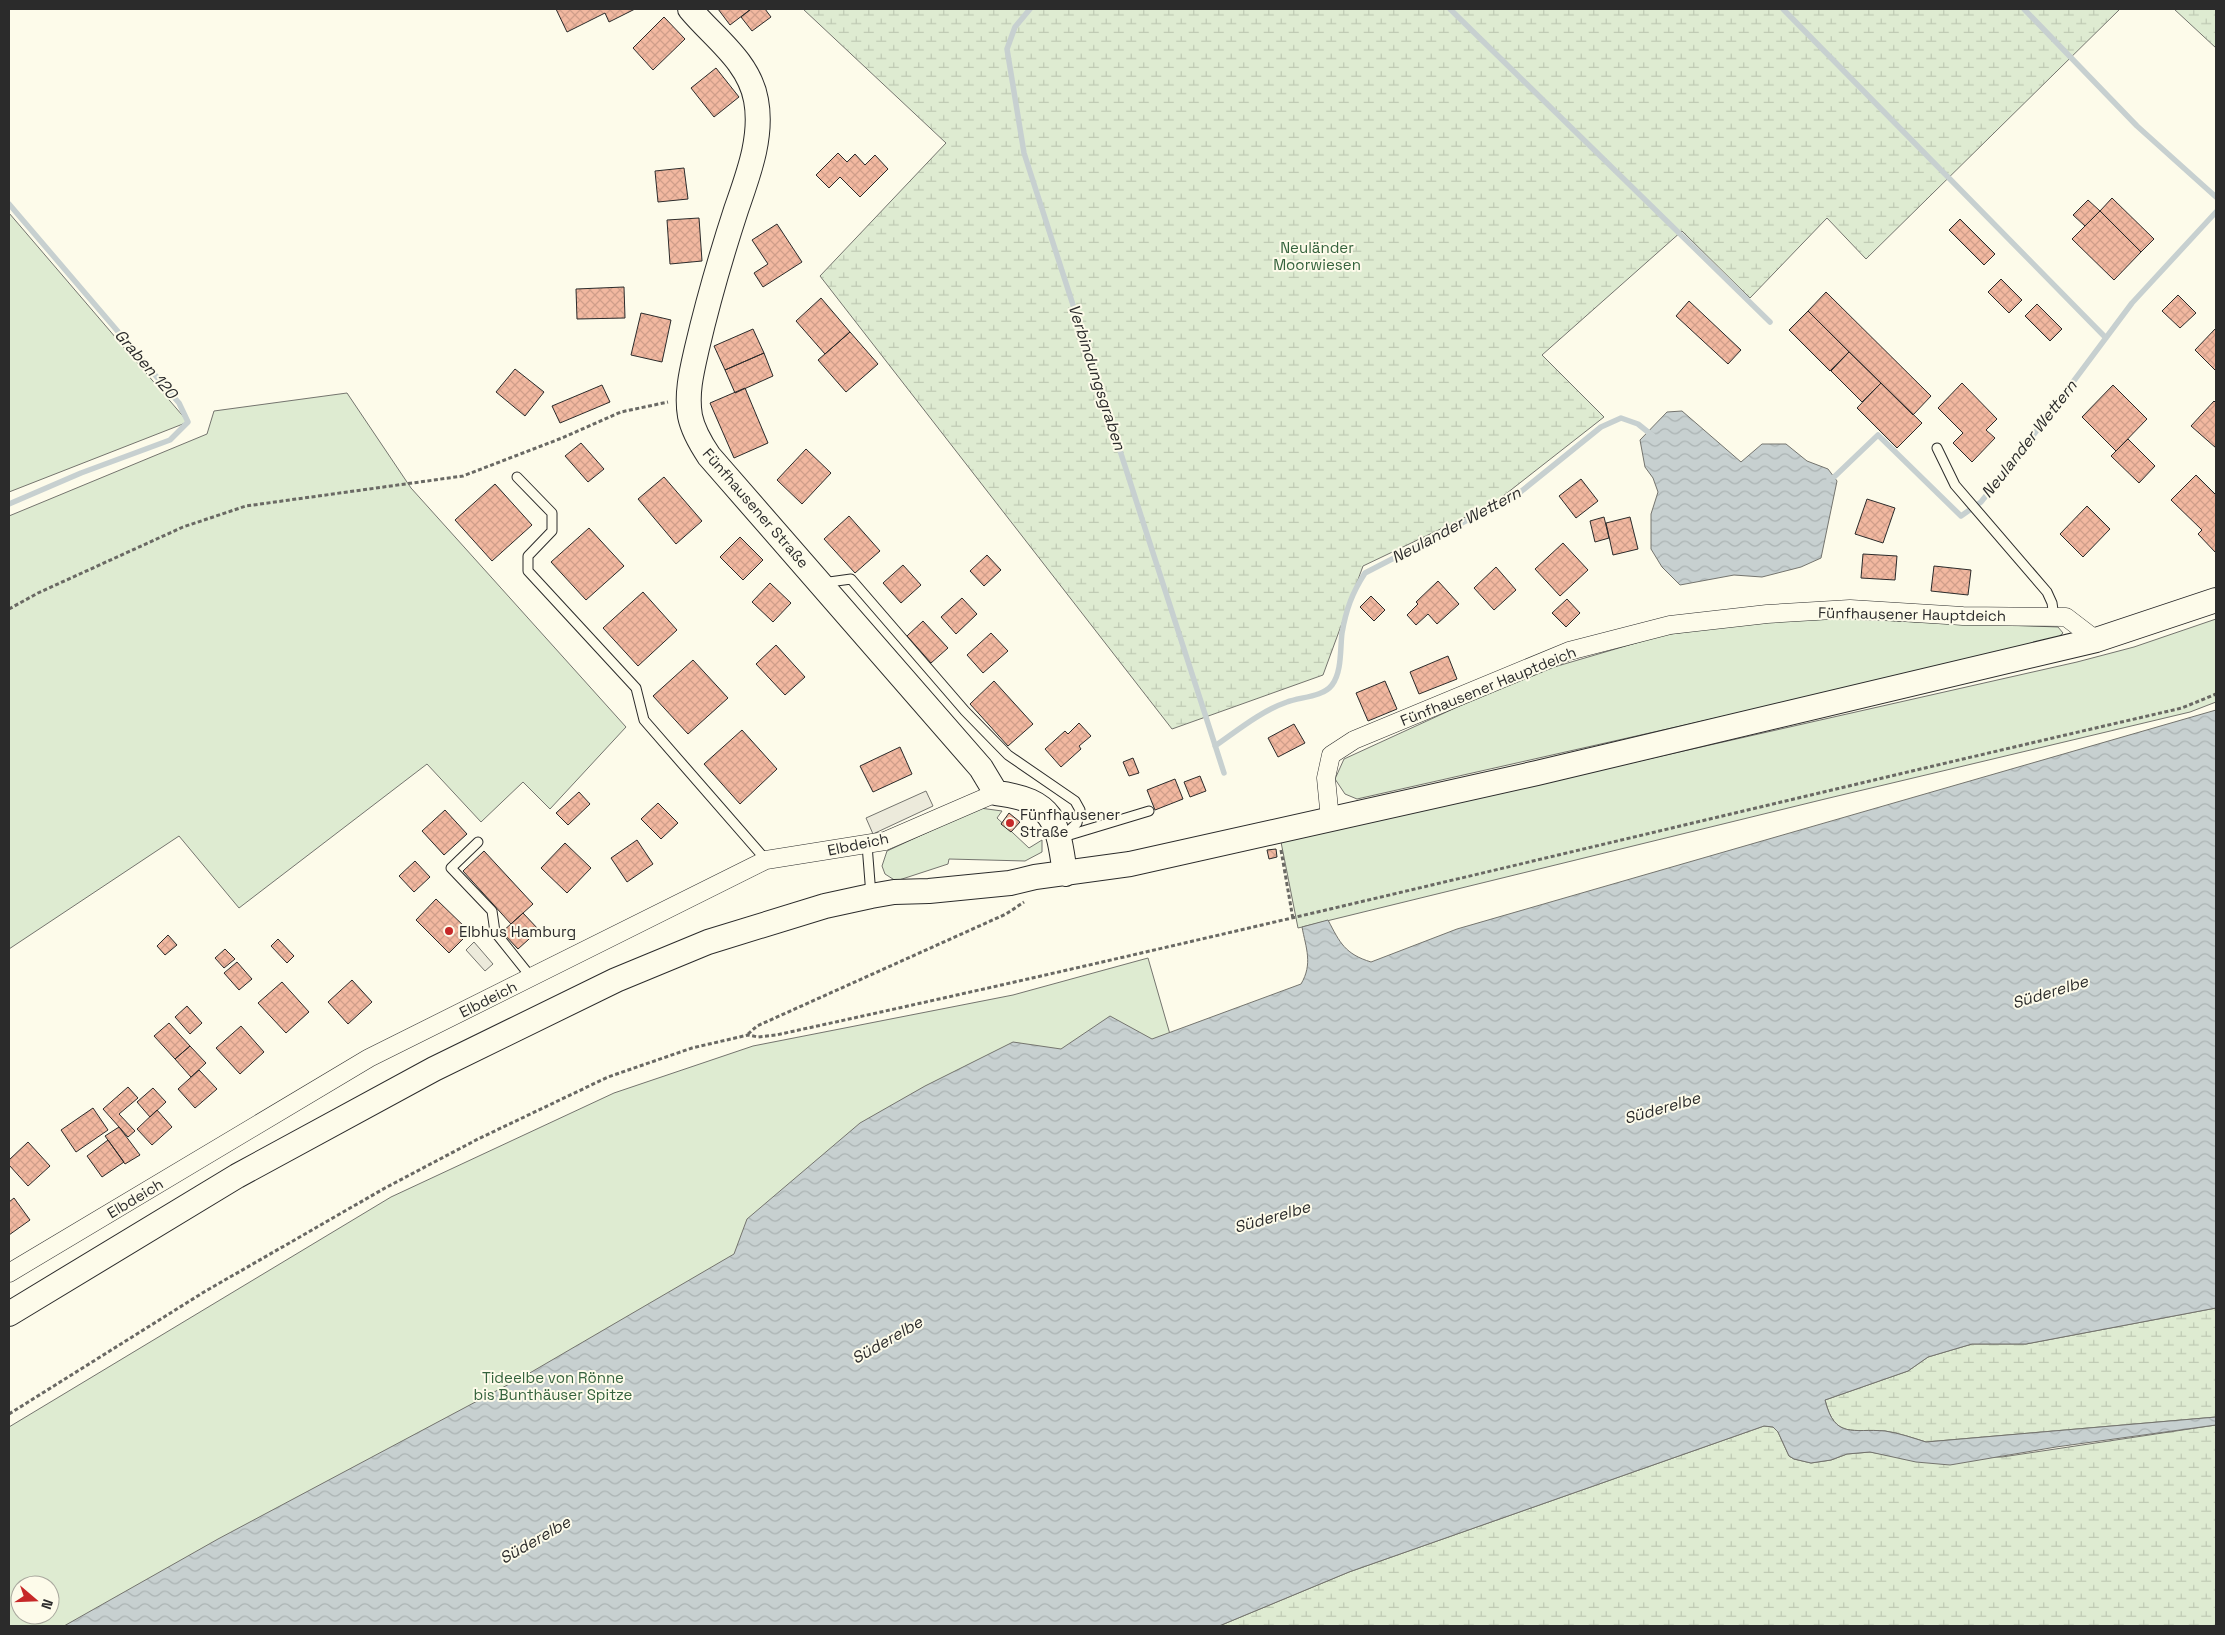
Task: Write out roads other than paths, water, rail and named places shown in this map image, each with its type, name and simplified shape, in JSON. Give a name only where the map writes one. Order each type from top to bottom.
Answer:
[{"type":"street","name":"Fünfhausener Straße","points":[[690,9],[738,61],[748,77],[756,99],[757,123],[756,142],[751,168],[719,260],[707,302],[692,369],[688,402],[694,429],[709,456],[981,768],[996,793]]},
{"type":"street","points":[[9,1314],[238,1176],[434,1069],[616,980],[708,942],[824,906],[883,894],[929,879],[960,872],[979,871],[1031,888],[1065,874],[1108,868],[1556,768],[2096,640],[2216,600]]},
{"type":"street","name":"Fünfhausener Hauptdeich","points":[[1330,819],[1326,778],[1331,756],[1354,740],[1569,652],[1670,626],[1767,614],[1850,609],[1962,616],[2066,617],[2096,640]]},
{"type":"street","name":"Elbdeich","points":[[9,1274],[369,1058],[766,860],[885,841],[996,793]]},
{"type":"street","points":[[996,793],[1018,797],[1042,808],[1054,822],[1060,838],[1065,874]]},
{"type":"lane","points":[[1938,448],[1955,485],[1971,501],[2047,592],[2052,603],[2054,617]]},
{"type":"lane","points":[[517,477],[552,513],[552,531],[528,556],[528,571],[636,688],[644,720],[766,860]]},
{"type":"lane","points":[[820,583],[851,579],[965,710],[1008,755],[1075,801],[1080,810],[1076,823],[1060,838]]},
{"type":"lane","points":[[1060,838],[1149,811]]},
{"type":"lane","points":[[478,842],[450,868],[492,911],[495,932],[531,978]]},
{"type":"lane","points":[[867,845],[883,894]]},
{"type":"water","points":[[1682,411],[1741,462],[1762,444],[1786,444],[1807,461],[1828,469],[1837,481],[1821,558],[1801,567],[1762,577],[1734,575],[1680,585],[1662,567],[1651,549],[1651,514],[1658,492],[1653,478],[1645,467],[1640,440],[1667,412]]},
{"type":"water","name":"Süderelbe","points":[[2216,710],[2216,1308],[2026,1344],[1972,1344],[1928,1357],[1908,1371],[1825,1400],[1829,1413],[1840,1427],[1855,1430],[1885,1431],[1926,1442],[2216,1417],[2216,1425],[2056,1447],[1950,1465],[1916,1462],[1870,1452],[1847,1454],[1831,1460],[1811,1463],[1789,1456],[1778,1432],[1773,1427],[1764,1426],[1349,1572],[1219,1626],[64,1626],[218,1539],[528,1374],[734,1254],[747,1219],[860,1123],[925,1086],[1013,1042],[1061,1049],[1110,1016],[1152,1039],[1301,984],[1305,977],[1308,963],[1302,927],[1328,920],[1344,947],[1362,959],[1371,962],[1457,929]]},
{"type":"waterway","name":"Verbindungsgraben","points":[[1030,9],[1015,27],[1007,49],[1024,153],[1224,773]]},
{"type":"waterway","points":[[1450,9],[1770,322]]},
{"type":"waterway","points":[[1783,9],[2106,338]]},
{"type":"waterway","points":[[2024,9],[2137,126],[2216,197]]},
{"type":"waterway","name":"Graben 120","points":[[9,204],[179,403],[188,422],[170,440],[81,473],[9,504]]},
{"type":"waterway","name":"Neulander Wettern","points":[[1829,480],[1878,435],[1961,516],[1981,502],[2132,303],[2216,212]]},
{"type":"waterway","name":"Neulander Wettern","points":[[1215,746],[1268,710],[1287,702],[1323,692],[1332,685],[1338,674],[1342,633],[1348,609],[1356,588],[1365,573],[1518,494],[1601,427],[1621,418],[1638,424],[1653,436]]},
{"type":"place","name":"Fünfhausener Straße","points":[[1010,823]]},
{"type":"place","name":"Elbhus Hamburg","points":[[449,931]]},
{"type":"park label","name":"Neuländer Moorwiesen","points":[[1317,256]]},
{"type":"park label","name":"Tideelbe von Rönne bis Bunthäuser Spitze","points":[[553,1386]]}]
